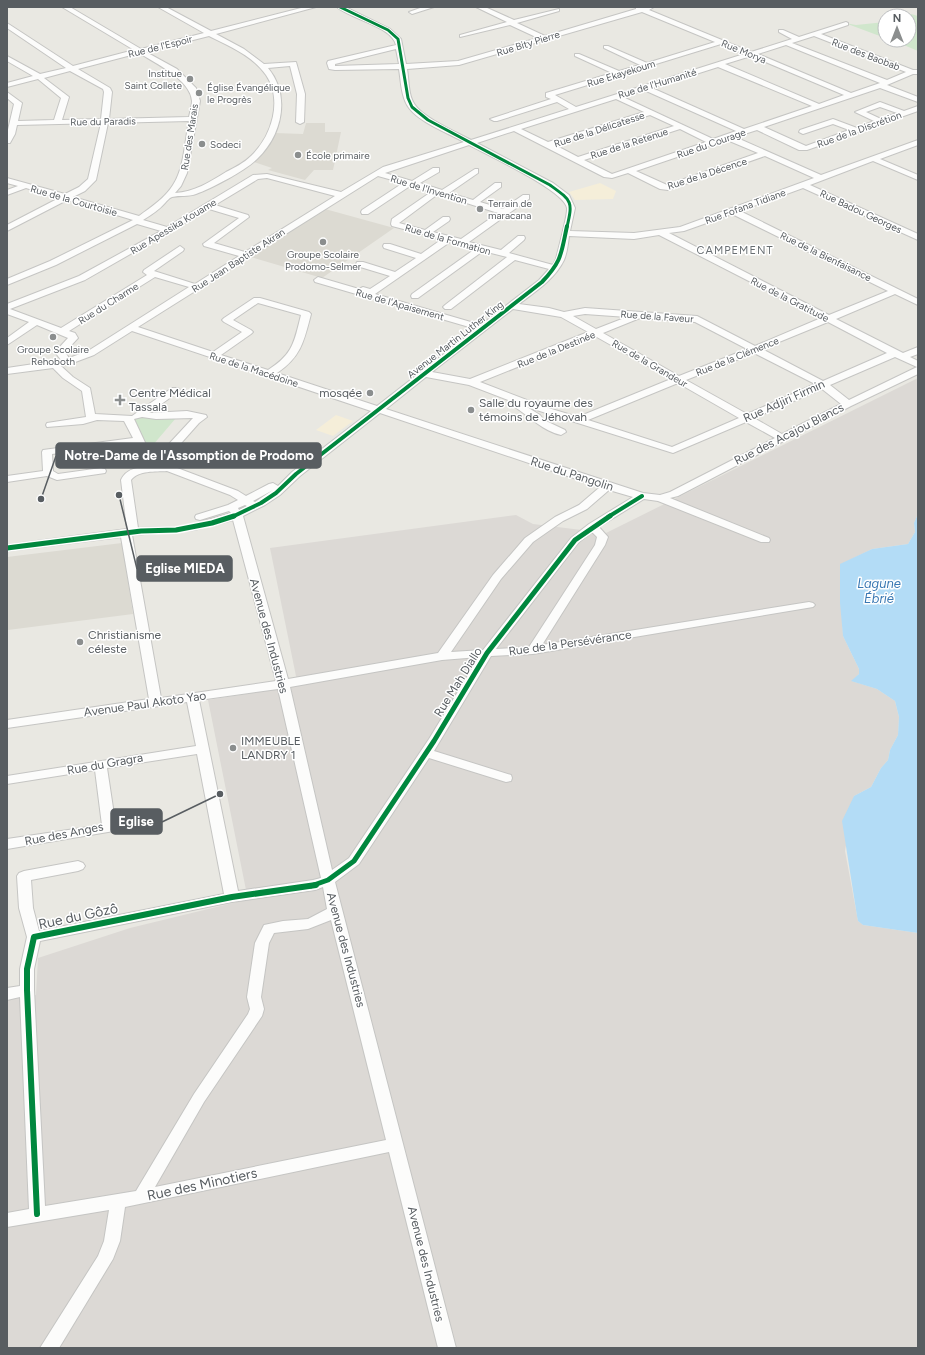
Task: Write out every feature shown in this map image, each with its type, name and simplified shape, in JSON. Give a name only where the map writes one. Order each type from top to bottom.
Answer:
[{"type":"street","name":"Rue des Marais","points":[[7,282],[53,263],[138,220],[162,203],[170,195],[177,186],[183,174],[196,101],[193,90],[174,71],[65,7]]},
{"type":"street","points":[[161,7],[244,52],[262,66],[270,75],[276,88],[278,113],[271,133],[254,158],[231,173],[189,194],[170,195]]},
{"type":"street","name":"Rue de l'Espoir","points":[[7,85],[313,7]]},
{"type":"street","name":"Avenue Martin Luther King","points":[[7,548],[133,532],[158,532],[185,528],[234,511],[276,493],[296,474],[542,282],[555,268],[560,259],[571,208],[569,202],[562,193],[550,185],[428,120],[412,107],[408,98],[398,39],[388,30],[340,7]]},
{"type":"street","points":[[412,12],[431,7]]},
{"type":"street","points":[[479,7],[545,38]]},
{"type":"street","name":"Rue Bity Pierre","points":[[400,46],[331,63],[332,67],[403,66],[459,63],[545,38],[639,8],[651,7]]},
{"type":"street","name":"Rue Morya","points":[[639,8],[851,95]]},
{"type":"street","points":[[462,36],[557,10]]},
{"type":"street","name":"Rue de l'Humanité","points":[[469,142],[846,24]]},
{"type":"street","points":[[7,25],[72,69],[108,90],[105,121],[92,180],[82,189],[7,228]]},
{"type":"street","points":[[781,31],[799,39]]},
{"type":"street","name":"Rue des Baobab","points":[[814,34],[863,54],[915,72]]},
{"type":"street","name":"Rue Ekayekoum","points":[[556,100],[549,95],[721,42]]},
{"type":"street","name":"Rue de la Discrétion","points":[[786,43],[836,62],[918,100]]},
{"type":"street","points":[[606,47],[646,64]]},
{"type":"street","points":[[836,62],[863,54]]},
{"type":"street","points":[[577,55],[618,73]]},
{"type":"street","points":[[7,58],[39,78],[65,97],[57,122]]},
{"type":"street","points":[[262,66],[293,64],[300,94],[300,122]]},
{"type":"street","points":[[718,64],[818,106]]},
{"type":"street","name":"Rue du Courage","points":[[514,128],[608,176],[616,176],[915,72]]},
{"type":"street","points":[[644,87],[744,132]]},
{"type":"street","points":[[615,96],[713,142]]},
{"type":"street","points":[[8,136],[18,103],[9,97]]},
{"type":"street","points":[[494,119],[556,100],[575,109]]},
{"type":"street","points":[[880,122],[859,112],[880,104],[903,113]]},
{"type":"street","name":"Rue de la Discrétion","points":[[757,127],[805,148],[918,108]]},
{"type":"street","name":"Rue de la Délicatesse","points":[[548,145],[650,113]]},
{"type":"street","name":"Rue du Paradis","points":[[13,123],[192,119]]},
{"type":"street","points":[[803,132],[833,122],[856,130]]},
{"type":"street","name":"Rue de la Retenue","points":[[578,160],[680,127]]},
{"type":"street","points":[[728,138],[820,178]]},
{"type":"street","name":"Rue Jean Baptiste Akran","points":[[7,371],[56,365],[91,353],[377,173],[469,142]]},
{"type":"street","name":"Rue Fofana Tidiane","points":[[566,233],[634,236],[681,229],[918,142]]},
{"type":"street","name":"Rue de la Décence","points":[[630,171],[662,187],[668,188],[764,154]]},
{"type":"street","points":[[874,159],[918,178]]},
{"type":"street","points":[[365,212],[436,170]]},
{"type":"street","points":[[441,192],[476,171]]},
{"type":"street","name":"Rue de l'Invention","points":[[377,173],[504,212]]},
{"type":"street","name":"Rue Apessika Kouame","points":[[7,307],[82,278],[260,176],[267,176],[342,195]]},
{"type":"street","name":"Rue de la Courtoisie","points":[[7,180],[168,230]]},
{"type":"street","points":[[474,202],[498,185]]},
{"type":"street","name":"Rue Badou Georges","points":[[804,185],[918,237]]},
{"type":"street","points":[[7,193],[26,186]]},
{"type":"street","name":"Rue de la Formation","points":[[441,192],[395,221],[395,224],[555,268]]},
{"type":"street","points":[[461,243],[526,197]]},
{"type":"street","points":[[208,206],[245,217],[207,244],[245,255]]},
{"type":"street","name":"Rue de la Bienfaisance","points":[[733,211],[918,302]]},
{"type":"street","points":[[425,233],[446,219]]},
{"type":"street","name":"Rue de la Gratitude","points":[[662,233],[918,365]]},
{"type":"street","points":[[502,254],[521,238]]},
{"type":"street","points":[[331,280],[372,292],[448,239]]},
{"type":"street","points":[[387,246],[423,256]]},
{"type":"street","points":[[415,296],[481,248]]},
{"type":"street","points":[[180,249],[147,272],[197,287]]},
{"type":"street","points":[[448,307],[514,257]]},
{"type":"street","points":[[360,264],[397,275]]},
{"type":"street","name":"Rue du Charme","points":[[62,331],[153,275]]},
{"type":"street","name":"Rue de l'Apaisement","points":[[318,280],[482,328]]},
{"type":"street","name":"Rue de la Clémence","points":[[579,420],[755,350],[895,290]]},
{"type":"street","points":[[213,356],[248,332],[228,320],[257,300],[306,314],[298,343],[293,352],[288,360],[269,374]]},
{"type":"street","name":"Rue de la Grandeur","points":[[512,306],[549,311],[564,315],[597,332],[782,438]]},
{"type":"street","points":[[7,311],[73,336],[60,352],[67,362]]},
{"type":"street","name":"Rue de la Faveur","points":[[564,315],[585,311],[697,319],[822,384],[848,404]]},
{"type":"street","name":"Rue de la Destinée","points":[[471,382],[641,315]]},
{"type":"street","points":[[7,342],[35,322]]},
{"type":"street","name":"Rue de la Macédoine","points":[[131,328],[377,410]]},
{"type":"street","name":"Rue Adjiri Firmin","points":[[579,420],[673,450],[822,384],[899,355],[918,350]]},
{"type":"street","points":[[56,365],[66,378],[87,390],[90,415],[94,418]]},
{"type":"street","name":"Rue des Acajou Blancs","points":[[660,498],[674,494],[848,404],[918,370]]},
{"type":"street","points":[[425,374],[471,382],[542,409],[579,420]]},
{"type":"street","points":[[130,420],[175,390]]},
{"type":"street","points":[[508,396],[536,417],[540,422],[561,432]]},
{"type":"street","name":"Rue du Pangolin","points":[[377,410],[607,486],[642,496],[660,498],[765,540]]},
{"type":"street","points":[[141,414],[155,417],[190,414],[202,417],[195,421],[158,464],[139,470],[128,476],[126,480],[156,702]]},
{"type":"street","points":[[51,425],[94,418],[124,417],[130,420],[145,452],[158,464],[234,493],[251,503]]},
{"type":"street","points":[[48,473],[47,452],[139,440]]},
{"type":"street","points":[[7,479],[48,473],[57,477],[101,471]]},
{"type":"street","points":[[442,656],[497,577],[529,540],[559,519],[583,507],[607,486]]},
{"type":"street","name":"Rue Mah Diallo","points":[[328,880],[354,861],[434,741],[487,653],[575,540],[593,526],[642,496]]},
{"type":"street","name":"Avenue des Industries","points":[[234,511],[282,684],[328,880],[447,1348]]},
{"type":"street","points":[[534,650],[600,545],[603,537],[593,526]]},
{"type":"street","name":"Rue de la Persévérance","points":[[282,684],[442,656],[534,650],[809,605]]},
{"type":"street","name":"Avenue Paul Akoto Yao","points":[[7,724],[282,684]]},
{"type":"street","points":[[192,696],[232,898]]},
{"type":"street","name":"Rue du Gragra","points":[[7,780],[100,764],[202,749]]},
{"type":"street","points":[[425,753],[506,778]]},
{"type":"street","name":"Rue des Anges","points":[[7,844],[109,828],[100,764]]},
{"type":"street","points":[[34,937],[26,908],[24,876],[78,866]]},
{"type":"street","name":"Rue du Gôzô","points":[[37,1214],[27,990],[27,969],[34,937],[232,898],[315,885],[328,880]]},
{"type":"street","points":[[142,1196],[199,1098],[255,1016],[256,1009],[254,997],[262,943],[269,929],[288,924],[304,925],[323,919],[336,910]]},
{"type":"street","points":[[7,994],[27,990]]},
{"type":"street","name":"Rue des Minotiers","points":[[7,1220],[118,1202],[396,1144]]},
{"type":"street","points":[[49,1348],[105,1259],[112,1241],[118,1202]]},
{"type":"shaded area","name":"École primaire","points":[[306,123],[325,123],[325,132],[341,132],[333,170],[314,170],[305,180],[268,170],[272,168],[254,162],[275,133],[303,134]]},
{"type":"shaded area","points":[[600,183],[616,191],[613,199],[575,200],[569,192]]},
{"type":"shaded area","name":"Groupe Scolaire Prodomo-Selmer","points":[[325,209],[394,228],[322,278],[251,257]]},
{"type":"shaded area","points":[[918,378],[918,514],[914,523],[915,532],[908,544],[872,549],[840,565],[843,636],[859,669],[859,674],[852,681],[877,689],[895,701],[899,717],[898,735],[890,750],[888,760],[881,768],[871,787],[854,796],[845,851],[858,921],[863,925],[918,933],[918,1348],[7,1348],[7,1000],[36,995],[38,958],[130,928],[241,901],[246,890],[208,700],[298,686],[270,548],[516,515],[533,524],[606,533]]},
{"type":"shaded area","points":[[336,415],[353,421],[333,436],[316,430]]},
{"type":"shaded area","points":[[122,543],[133,614],[8,630],[7,557]]},
{"type":"green space","points":[[917,16],[918,16],[918,51],[911,48],[917,48]]},
{"type":"green space","points":[[845,23],[856,25],[877,23],[877,35]]},
{"type":"green space","points":[[132,418],[176,418],[147,452]]},
{"type":"water","name":"Lagune Ébrié","points":[[918,514],[918,933],[863,925],[858,921],[842,821],[854,796],[871,787],[881,768],[888,760],[890,750],[898,735],[899,717],[895,701],[877,689],[851,681],[859,674],[859,669],[843,636],[840,603],[840,564],[872,549],[908,544],[915,532],[914,523]]},
{"type":"cycle path","points":[[7,548],[141,531],[176,530],[212,523],[246,511],[276,493],[296,474],[542,282],[555,268],[560,259],[571,208],[566,197],[550,185],[428,120],[412,107],[408,98],[398,39],[388,30],[340,7]]},
{"type":"cycle path","points":[[37,1214],[27,990],[27,969],[34,937],[232,897],[315,885],[328,880],[354,861],[434,741],[487,653],[575,540],[593,526],[642,496]]},
{"type":"place","name":"Institue Saint Collete","points":[[190,79]]},
{"type":"place","name":"Église Évangélique le Progrès","points":[[199,93]]},
{"type":"place","name":"Sodeci","points":[[202,144]]},
{"type":"place","name":"École primaire","points":[[298,155]]},
{"type":"place","name":"Terrain de maracana","points":[[480,209]]},
{"type":"place","name":"Groupe Scolaire Prodomo-Selmer","points":[[323,242]]},
{"type":"place","name":"Groupe Scolaire Rehoboth","points":[[53,337]]},
{"type":"place","name":"mosqée","points":[[370,393]]},
{"type":"place","name":"Centre Médical Tassala","points":[[120,400]]},
{"type":"place","name":"Salle du royaume des témoins de Jéhovah","points":[[471,410]]},
{"type":"place","name":"Eglise MIEDA","points":[[119,495]]},
{"type":"place","name":"Notre-Dame de l'Assomption de Prodomo","points":[[41,499]]},
{"type":"place","name":"Christianisme céleste","points":[[80,642]]},
{"type":"place","name":"IMMEUBLE LANDRY 1","points":[[233,748]]},
{"type":"place","name":"Eglise","points":[[220,794]]},
{"type":"district","name":"CAMPEMENT","points":[[735,250]]}]
